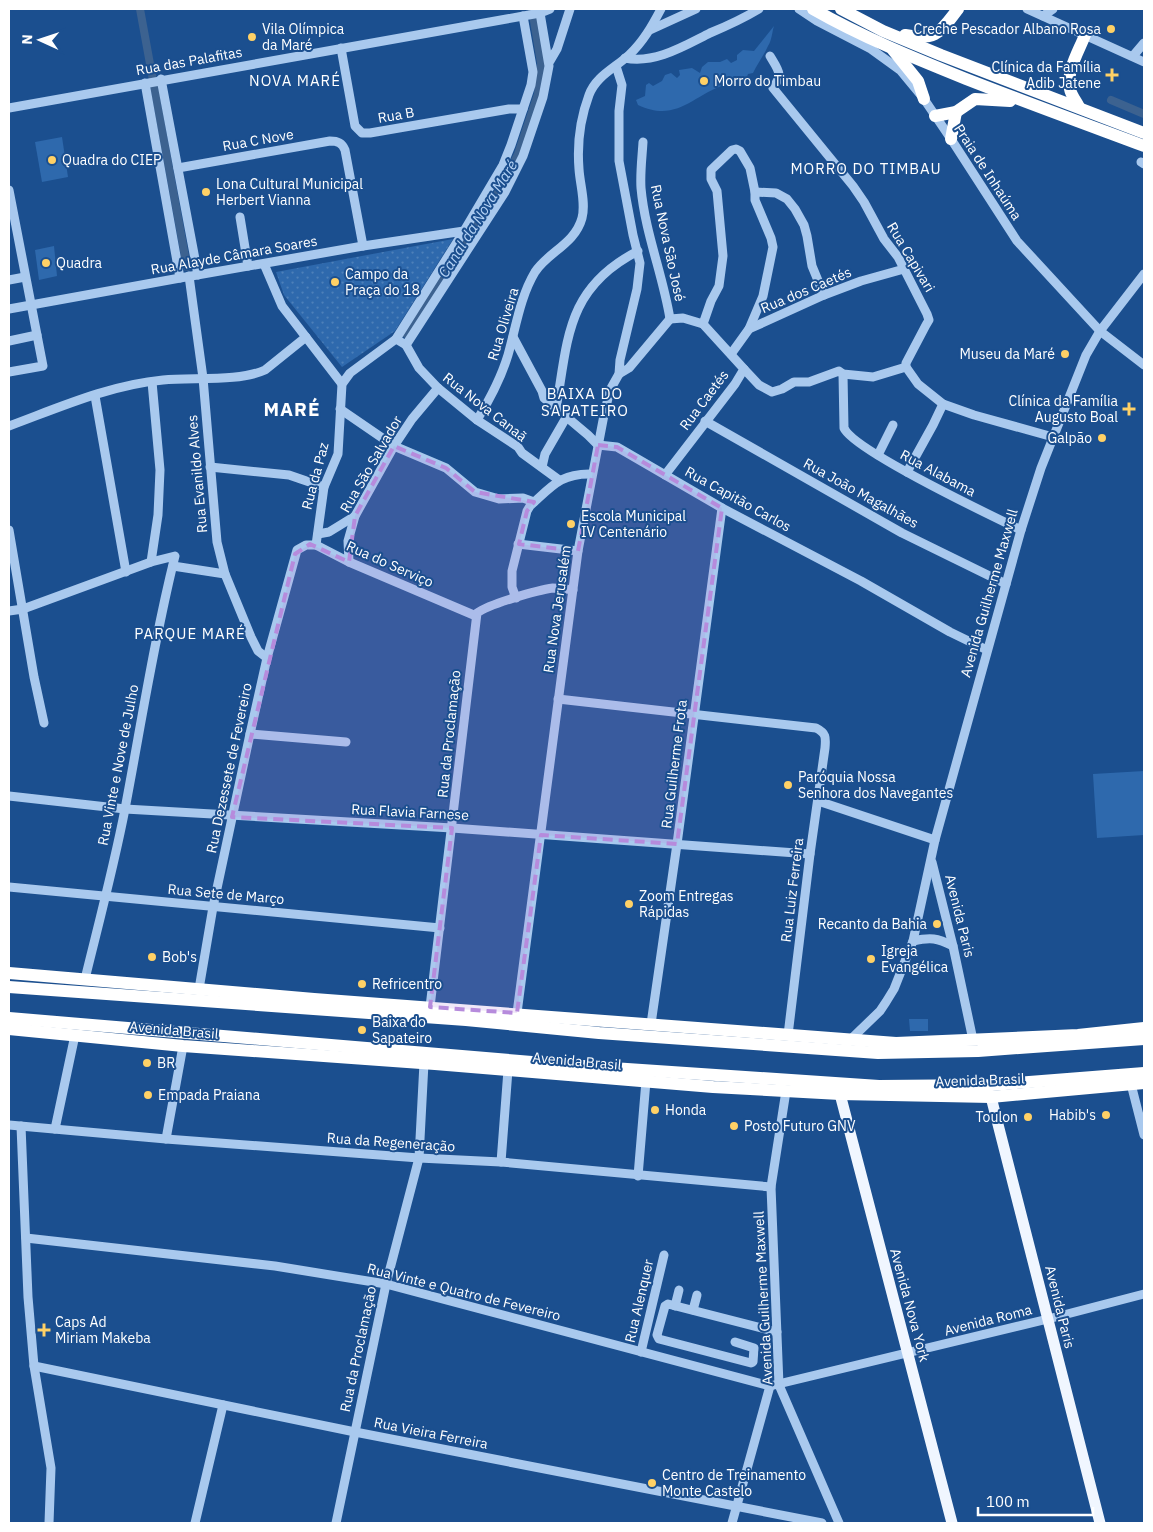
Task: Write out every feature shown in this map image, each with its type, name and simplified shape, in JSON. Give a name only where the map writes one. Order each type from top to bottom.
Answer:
[{"type":"highway","points":[[814,9],[834,21],[892,48],[1028,104],[1144,146]]},
{"type":"highway","points":[[842,9],[883,31],[941,55],[1144,133]]},
{"type":"highway","points":[[883,31],[919,37],[931,36],[941,31],[958,9]]},
{"type":"highway","points":[[1079,107],[1071,93],[1069,80],[1085,35]]},
{"type":"highway","points":[[892,48],[918,81],[924,99]]},
{"type":"highway","points":[[935,116],[956,112],[975,99],[991,99],[1028,104]]},
{"type":"highway","points":[[952,139],[956,112]]},
{"type":"highway","points":[[9,973],[896,1043],[1078,1034],[1144,1028]]},
{"type":"highway","points":[[26,974],[91,994]]},
{"type":"highway","name":"Avenida Brasil","points":[[9,987],[466,1020],[599,1033],[878,1053],[914,1054],[1067,1046],[1144,1039]]},
{"type":"highway","name":"Avenida Brasil","points":[[9,1018],[676,1073],[879,1086],[992,1085],[1144,1074]]},
{"type":"highway","points":[[14,1029],[47,1028],[276,1046],[299,1043]]},
{"type":"highway","name":"Avenida Brasil","points":[[14,1029],[183,1046],[840,1094],[991,1097],[1144,1083]]},
{"type":"highway","points":[[735,1043],[850,1040]]},
{"type":"highway","points":[[676,1073],[699,1079],[766,1085],[786,1091]]},
{"type":"main road","name":"Avenida Nova York","points":[[840,1094],[952,1523]]},
{"type":"main road","name":"Avenida Paris","points":[[991,1097],[1100,1523]]},
{"type":"street","name":"Rua das Palafitas","points":[[9,108],[532,14],[550,9]]},
{"type":"street","points":[[396,339],[406,345],[505,192],[522,156],[537,114],[543,97],[550,61],[557,49],[570,9]]},
{"type":"street","name":"Rua Oliveira","points":[[477,420],[492,396],[498,381],[513,337],[523,299],[536,271],[570,239],[581,222],[583,206],[578,144],[581,122],[593,86],[625,58],[650,30],[661,9]]},
{"type":"street","points":[[650,30],[696,9]]},
{"type":"street","points":[[625,58],[639,60],[659,56],[759,9]]},
{"type":"street","name":"Praia de Inhaúma","points":[[799,9],[890,62],[910,81],[952,139],[1016,241],[1100,330],[1144,365]]},
{"type":"street","points":[[1026,9],[1144,62]]},
{"type":"street","points":[[1043,16],[1053,9]]},
{"type":"street","points":[[532,14],[550,61]]},
{"type":"street","points":[[264,264],[282,306],[342,384],[350,373],[396,339],[503,165],[531,85],[533,72],[532,14]]},
{"type":"street","points":[[1133,56],[1144,43]]},
{"type":"street","name":"Rua B","points":[[341,48],[356,126],[362,133],[508,109],[523,109]]},
{"type":"street","name":"Rua Capivari","points":[[770,56],[779,73],[779,78],[773,88],[853,186],[904,269],[923,305],[928,320],[919,340],[907,358],[906,367]]},
{"type":"street","name":"Rua Nova Jerusalém","points":[[517,1014],[578,552],[610,390],[619,374],[620,360],[640,273],[638,251],[620,161],[619,111],[622,85],[616,66]]},
{"type":"street","points":[[152,81],[180,278]]},
{"type":"street","name":"Rua Evanildo Alves","points":[[152,81],[178,168],[194,276],[217,542],[225,574],[256,647],[267,658]]},
{"type":"street","name":"Rua C Nove","points":[[178,168],[337,141],[342,144],[344,150],[363,246]]},
{"type":"street","name":"Rua Nova São José","points":[[643,142],[640,171],[643,202],[659,274],[667,299],[670,319]]},
{"type":"street","points":[[619,374],[629,368],[670,319],[683,318],[703,324],[711,300],[719,286],[723,256],[717,191],[711,179],[711,170],[732,150],[736,149],[740,151],[750,168],[755,192],[754,200],[771,238],[773,247],[763,296],[749,329]]},
{"type":"street","points":[[9,192],[12,221],[20,250],[43,366],[9,372]]},
{"type":"street","points":[[755,192],[776,193],[787,199],[795,209],[804,225],[812,266],[824,295]]},
{"type":"street","points":[[240,217],[248,266]]},
{"type":"street","name":"Rua Alayde Câmara Soares","points":[[9,309],[363,246],[464,231]]},
{"type":"street","points":[[9,251],[20,250]]},
{"type":"street","points":[[556,409],[566,343],[575,314],[596,281],[612,267],[638,251]]},
{"type":"street","name":"Rua dos Caetés","points":[[731,354],[749,329],[824,295],[862,281],[904,269]]},
{"type":"street","name":"Avenida Guilherme Maxwell","points":[[850,1040],[880,1011],[890,996],[913,941],[935,840],[1021,530],[1041,468],[1086,356],[1100,330],[1144,274]]},
{"type":"street","points":[[9,280],[25,277]]},
{"type":"street","name":"Rua Caetés","points":[[665,475],[735,384],[744,369],[703,324]]},
{"type":"street","points":[[9,341],[37,335]]},
{"type":"street","points":[[9,426],[57,407],[132,385],[162,380],[259,373],[306,337]]},
{"type":"street","points":[[513,337],[544,398],[598,445]]},
{"type":"street","name":"Rua Nova Canaã","points":[[406,345],[419,368],[438,388],[477,420],[518,447],[522,453],[559,480]]},
{"type":"street","points":[[744,369],[759,386],[772,392],[794,382],[809,382],[838,371],[843,374],[873,377],[906,367],[924,390],[943,404],[974,415],[1053,437]]},
{"type":"street","name":"Rua Alabama","points":[[843,374],[846,434],[878,456],[907,472],[1021,530]]},
{"type":"street","points":[[9,611],[23,609],[151,562],[158,515],[160,470],[152,382]]},
{"type":"street","name":"Rua da Paz","points":[[316,545],[324,487],[338,454],[342,384]]},
{"type":"street","name":"Rua São Salvador","points":[[349,562],[348,541],[355,516],[394,446],[412,419],[438,388]]},
{"type":"street","points":[[94,396],[126,572]]},
{"type":"street","points":[[907,472],[943,404]]},
{"type":"street","points":[[340,409],[394,446],[446,468],[474,492],[499,499],[523,498],[534,502]]},
{"type":"street","points":[[542,467],[545,454],[566,416]]},
{"type":"street","name":"Rua João Magalhães","points":[[705,421],[902,533],[1006,584]]},
{"type":"street","points":[[878,456],[893,425]]},
{"type":"street","name":"Rua Capitão Carlos","points":[[598,445],[617,447],[722,508],[860,581],[950,632],[987,650]]},
{"type":"street","points":[[210,467],[289,475],[324,487]]},
{"type":"street","points":[[516,598],[512,587],[512,571],[527,511],[534,502],[559,480],[582,474],[592,474]]},
{"type":"street","name":"Rua Guilherme Frota","points":[[651,1024],[722,508]]},
{"type":"street","points":[[318,534],[329,532],[355,516]]},
{"type":"street","points":[[9,530],[34,677],[44,723]]},
{"type":"street","points":[[518,544],[578,552]]},
{"type":"street","name":"Rua Dezessete de Fevereiro","points":[[199,989],[213,907],[267,658],[278,623],[295,554],[306,545],[316,545]]},
{"type":"street","name":"Rua do Serviço","points":[[316,545],[349,562],[476,614]]},
{"type":"street","name":"Rua Vinte e Nove de Julho","points":[[85,979],[125,809],[149,674],[175,556],[151,562]]},
{"type":"street","points":[[173,566],[225,574]]},
{"type":"street","points":[[476,614],[489,606],[554,588],[573,590]]},
{"type":"street","name":"Rua da Proclamação","points":[[430,1007],[476,614]]},
{"type":"street","points":[[558,699],[694,713]]},
{"type":"street","name":"Rua Luiz Ferreira","points":[[694,713],[816,728],[825,735],[825,748],[788,1035]]},
{"type":"street","points":[[250,734],[346,742]]},
{"type":"street","name":"Rua Flavia Farnese","points":[[9,796],[125,809],[232,817],[452,828],[810,854]]},
{"type":"street","points":[[818,801],[935,840]]},
{"type":"street","name":"Avenida Paris","points":[[931,859],[953,946],[973,1040]]},
{"type":"street","name":"Rua Sete de Março","points":[[9,887],[440,928]]},
{"type":"street","points":[[913,941],[932,938],[939,939],[953,946]]},
{"type":"street","points":[[55,1129],[75,1035]]},
{"type":"street","points":[[166,1139],[183,1046]]},
{"type":"street","name":"Rua da Proclamação","points":[[336,1523],[386,1284],[419,1158],[424,1063]]},
{"type":"street","points":[[501,1162],[508,1070]]},
{"type":"street","points":[[638,1176],[646,1081]]},
{"type":"street","points":[[1131,1084],[1144,1135]]},
{"type":"street","name":"Avenida Guilherme Maxwell","points":[[786,1091],[771,1187],[777,1332],[775,1386],[839,1523]]},
{"type":"street","name":"Rua da Regeneração","points":[[9,1125],[166,1139],[419,1158],[501,1162],[771,1187]]},
{"type":"street","points":[[21,1126],[28,1297],[34,1366],[49,1452],[51,1482],[49,1523]]},
{"type":"street","name":"Rua Vinte e Quatro de Fevereiro","points":[[26,1238],[275,1266],[386,1284],[775,1386]]},
{"type":"street","name":"Rua Alenquer","points":[[641,1352],[664,1255]]},
{"type":"street","points":[[675,1306],[679,1290]]},
{"type":"street","name":"Avenida Roma","points":[[775,1386],[1144,1294]]},
{"type":"street","points":[[693,1310],[697,1295]]},
{"type":"street","points":[[735,1342],[754,1348],[752,1363],[659,1340],[657,1335],[665,1306],[668,1304],[777,1332]]},
{"type":"street","name":"Rua Vieira Ferreira","points":[[34,1366],[736,1508],[822,1523]]},
{"type":"street","points":[[732,1523],[775,1386]]},
{"type":"street","points":[[195,1523],[223,1405]]},
{"type":"highlighted area","points":[[598,445],[617,447],[722,508],[677,844],[541,835],[517,1013],[430,1007],[452,828],[232,817],[295,554],[310,544],[349,562],[355,516],[394,446],[446,468],[475,492],[534,502],[527,511],[519,544],[578,551]]},
{"type":"shaded area","points":[[774,26],[766,49],[753,73],[748,74],[746,79],[727,84],[673,109],[663,111],[651,110],[638,105],[636,100],[645,96],[646,85],[649,83],[653,86],[662,81],[665,75],[671,73],[677,78],[680,75],[679,70],[692,68],[700,73],[702,67],[708,62],[720,62],[727,59],[731,63],[737,60],[737,55],[743,50],[754,51]]},
{"type":"shaded area","name":"Quadra do CIEP","points":[[62,137],[68,177],[42,182],[35,142]]},
{"type":"shaded area","points":[[453,239],[395,331],[342,367],[284,295],[276,272]]},
{"type":"shaded area","name":"Quadra","points":[[54,246],[57,276],[39,280],[35,250]]},
{"type":"shaded area","points":[[1144,771],[1144,835],[1097,838],[1093,774]]},
{"type":"shaded area","points":[[909,1019],[928,1019],[928,1031],[910,1031]]},
{"type":"waterway","points":[[140,9],[187,267]]},
{"type":"waterway","name":"Canal da Nova Maré","points":[[406,334],[503,185],[518,154],[538,94],[541,63],[532,9]]},
{"type":"waterway","points":[[1111,100],[1144,114]]},
{"type":"place","name":"Creche Pescador Albano Rosa","points":[[1111,29]]},
{"type":"place","name":"Vila Olímpica da Maré","points":[[252,37]]},
{"type":"place","name":"Clínica da Família Adib Jatene","points":[[1112,75]]},
{"type":"place","name":"Morro do Timbau","points":[[704,81]]},
{"type":"place","name":"Quadra do CIEP","points":[[52,160]]},
{"type":"place","name":"Lona Cultural Municipal Herbert Vianna","points":[[206,192]]},
{"type":"place","name":"Quadra","points":[[46,263]]},
{"type":"place","name":"Campo da Praça do 18","points":[[335,282]]},
{"type":"place","name":"Museu da Maré","points":[[1065,354]]},
{"type":"place","name":"Clínica da Família Augusto Boal","points":[[1129,409]]},
{"type":"place","name":"Galpão","points":[[1102,438]]},
{"type":"place","name":"Escola Municipal IV Centenário","points":[[571,524]]},
{"type":"place","name":"Paróquia Nossa Senhora dos Navegantes","points":[[788,785]]},
{"type":"place","name":"Zoom Entregas Rápidas","points":[[629,904]]},
{"type":"place","name":"Recanto da Bahia","points":[[937,924]]},
{"type":"place","name":"Bob's","points":[[152,957]]},
{"type":"place","name":"Igreja Evangélica","points":[[871,959]]},
{"type":"place","name":"Refricentro","points":[[362,984]]},
{"type":"place","name":"Baixa do Sapateiro","points":[[362,1030]]},
{"type":"place","name":"BR","points":[[147,1063]]},
{"type":"place","name":"Empada Praiana","points":[[148,1095]]},
{"type":"place","name":"Honda","points":[[655,1110]]},
{"type":"place","name":"Habib's","points":[[1106,1115]]},
{"type":"place","name":"Toulon","points":[[1028,1117]]},
{"type":"place","name":"Posto Futuro GNV","points":[[734,1126]]},
{"type":"place","name":"Caps Ad Miriam Makeba","points":[[44,1330]]},
{"type":"place","name":"Centro de Treinamento Monte Castelo","points":[[652,1483]]},
{"type":"district","name":"NOVA MARÉ","points":[[295,81]]},
{"type":"district","name":"MORRO DO TIMBAU","points":[[866,169]]},
{"type":"district","name":"BAIXA DO SAPATEIRO","points":[[585,402]]},
{"type":"district","name":"MARÉ","points":[[292,409]]},
{"type":"district","name":"PARQUE MARÉ","points":[[190,634]]}]
